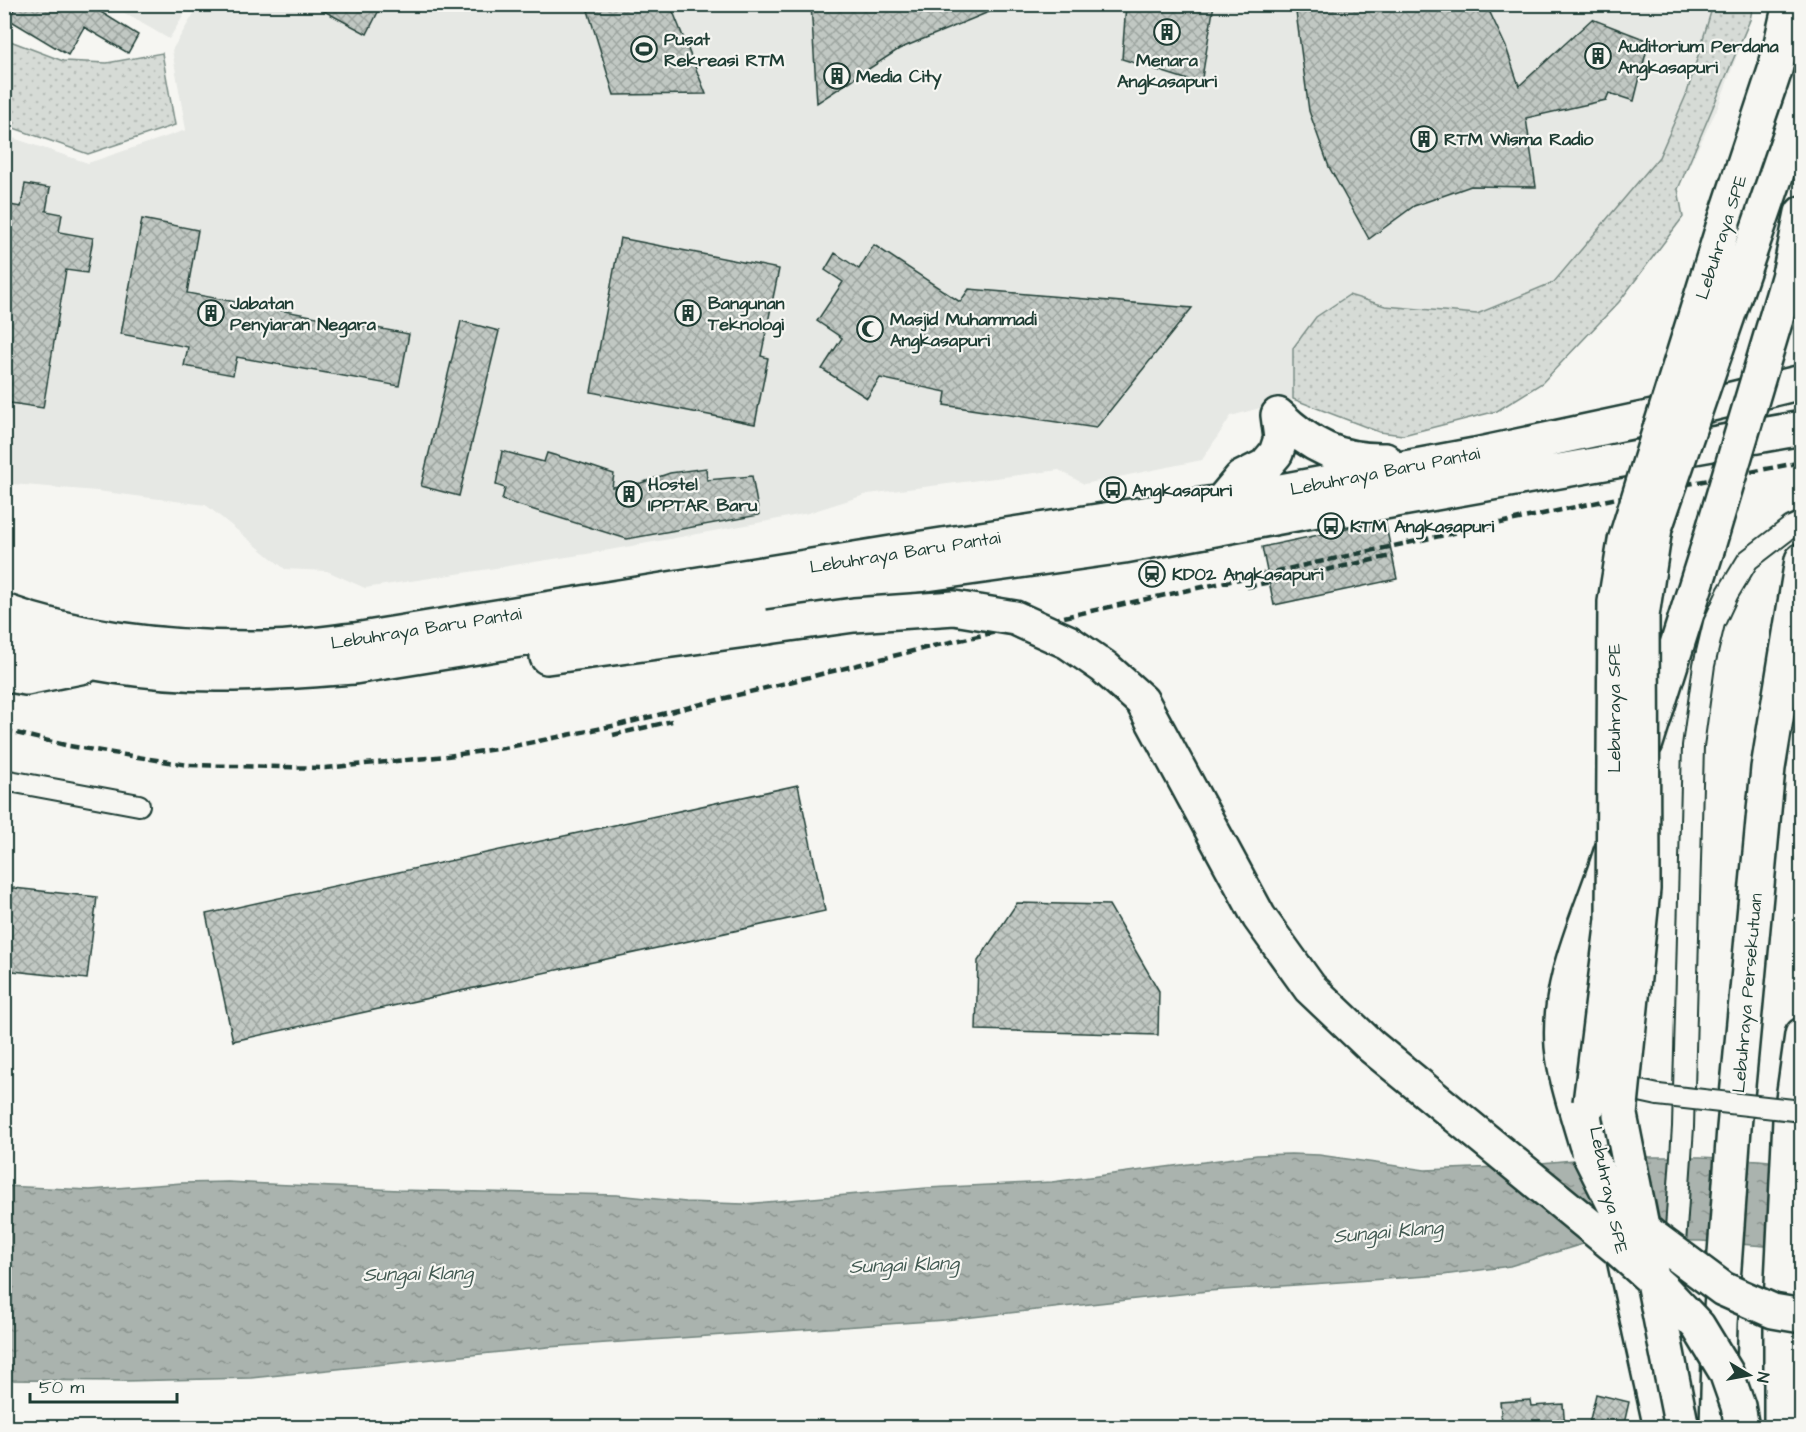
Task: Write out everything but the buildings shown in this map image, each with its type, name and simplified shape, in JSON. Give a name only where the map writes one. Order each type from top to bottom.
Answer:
[{"type":"highway","name":"Lebuhraya SPE","points":[[1662,1428],[1590,1103],[1613,919],[1615,602],[1625,541],[1775,70],[1790,4]]},
{"type":"highway","name":"Lebuhraya SPE","points":[[1682,1428],[1620,1114],[1642,889],[1642,616],[1655,528],[1802,100]]},
{"type":"highway","points":[[1788,275],[1802,213]]},
{"type":"highway","points":[[1791,1310],[1773,1311],[1723,1289],[1653,1237],[1614,1204],[1588,1152],[1571,1091],[1562,1047],[1562,1007],[1574,955],[1598,892],[1707,550],[1802,234]]},
{"type":"highway","name":"Lebuhraya Baru Pantai","points":[[4,640],[57,655],[177,646],[265,648],[355,640],[1221,502],[1475,455],[1695,408],[1802,382]]},
{"type":"highway","points":[[1221,502],[1240,478],[1265,466],[1276,453],[1281,438],[1278,415],[1297,433],[1326,450],[1344,457],[1382,460],[1475,455]]},
{"type":"highway","name":"Lebuhraya Baru Pantai","points":[[4,611],[61,628],[106,651],[176,672],[224,674],[354,667],[889,580],[1124,546],[1317,510],[1334,511],[1802,428]]},
{"type":"highway","name":"Lebuhraya Persekutuan","points":[[1717,1428],[1720,1323],[1734,1128],[1768,768],[1802,560]]},
{"type":"highway","points":[[4,591],[106,651]]},
{"type":"highway","points":[[354,667],[416,674],[854,615],[954,608],[1015,618],[1068,642],[1104,667],[1142,701],[1259,917],[1310,988],[1371,1046],[1617,1248],[1663,1289],[1698,1326],[1726,1372],[1738,1406],[1742,1428]]},
{"type":"highway","points":[[4,674],[26,678],[106,651]]},
{"type":"highway","points":[[1781,1428],[1791,1310],[1796,1116],[1802,1035]]},
{"type":"street","points":[[1662,1428],[1683,1127],[1694,746],[1704,665],[1714,623],[1728,593],[1748,560],[1791,527],[1802,522]]},
{"type":"street","points":[[4,780],[139,805]]},
{"type":"street","points":[[1598,892],[1585,971],[1583,1025],[1588,1044],[1608,1076],[1635,1090],[1658,1095],[1796,1116]]},
{"type":"shaded area","points":[[111,5],[190,5],[169,39]]},
{"type":"shaded area","name":"Angkasapuri","points":[[199,5],[1753,5],[1750,20],[1718,107],[1678,189],[1683,217],[1619,302],[1542,383],[1497,411],[1403,435],[1379,432],[1293,399],[1231,416],[1202,460],[1084,484],[1059,470],[868,494],[808,513],[768,521],[593,553],[365,588],[327,571],[285,569],[206,505],[97,491],[12,484],[5,480],[4,135],[88,163],[186,130],[172,50]]},
{"type":"shaded area","points":[[1713,5],[1753,5],[1750,20],[1678,189],[1683,217],[1619,302],[1542,383],[1497,411],[1403,435],[1379,432],[1293,399],[1293,348],[1316,317],[1349,295],[1385,306],[1477,314],[1554,282],[1659,157],[1687,93]]},
{"type":"shaded area","points":[[5,39],[63,61],[107,63],[162,53],[175,125],[88,154],[5,125]]},
{"type":"water","name":"Sungai Klang","points":[[1257,1155],[1319,1155],[1425,1170],[1498,1167],[1605,1157],[1700,1157],[1801,1164],[1802,1249],[1701,1241],[1633,1240],[1586,1243],[1510,1266],[1443,1275],[1208,1291],[945,1320],[548,1347],[251,1378],[125,1381],[5,1380],[4,1186],[90,1190],[228,1182],[399,1190],[617,1195],[686,1202],[744,1204],[927,1188],[1052,1182]]},
{"type":"railway","points":[[4,730],[69,746],[188,765],[325,768],[504,748],[622,724],[933,646],[1091,611],[1631,495],[1802,462]]},
{"type":"railway","points":[[1247,587],[1391,556]]},
{"type":"railway","points":[[613,735],[672,721]]},
{"type":"place","name":"Menara Angkasapuri","points":[[1167,32]]},
{"type":"place","name":"Pusat Rekreasi RTM","points":[[644,49]]},
{"type":"place","name":"Auditorium Perdana Angkasapuri","points":[[1598,56]]},
{"type":"place","name":"Media City","points":[[837,76]]},
{"type":"place","name":"RTM Wisma Radio","points":[[1424,139]]},
{"type":"place","name":"Jabatan Penyiaran Negara","points":[[211,313]]},
{"type":"place","name":"Bangunan Teknologi","points":[[688,313]]},
{"type":"place","name":"Masjid Muhammadi Angkasapuri","points":[[870,329]]},
{"type":"place","name":"Angkasapuri","points":[[1113,490]]},
{"type":"place","name":"Hostel IPPTAR Baru","points":[[629,494]]},
{"type":"place","name":"KTM Angkasapuri","points":[[1331,526]]},
{"type":"place","name":"KD02 Angkasapuri","points":[[1152,574]]}]
